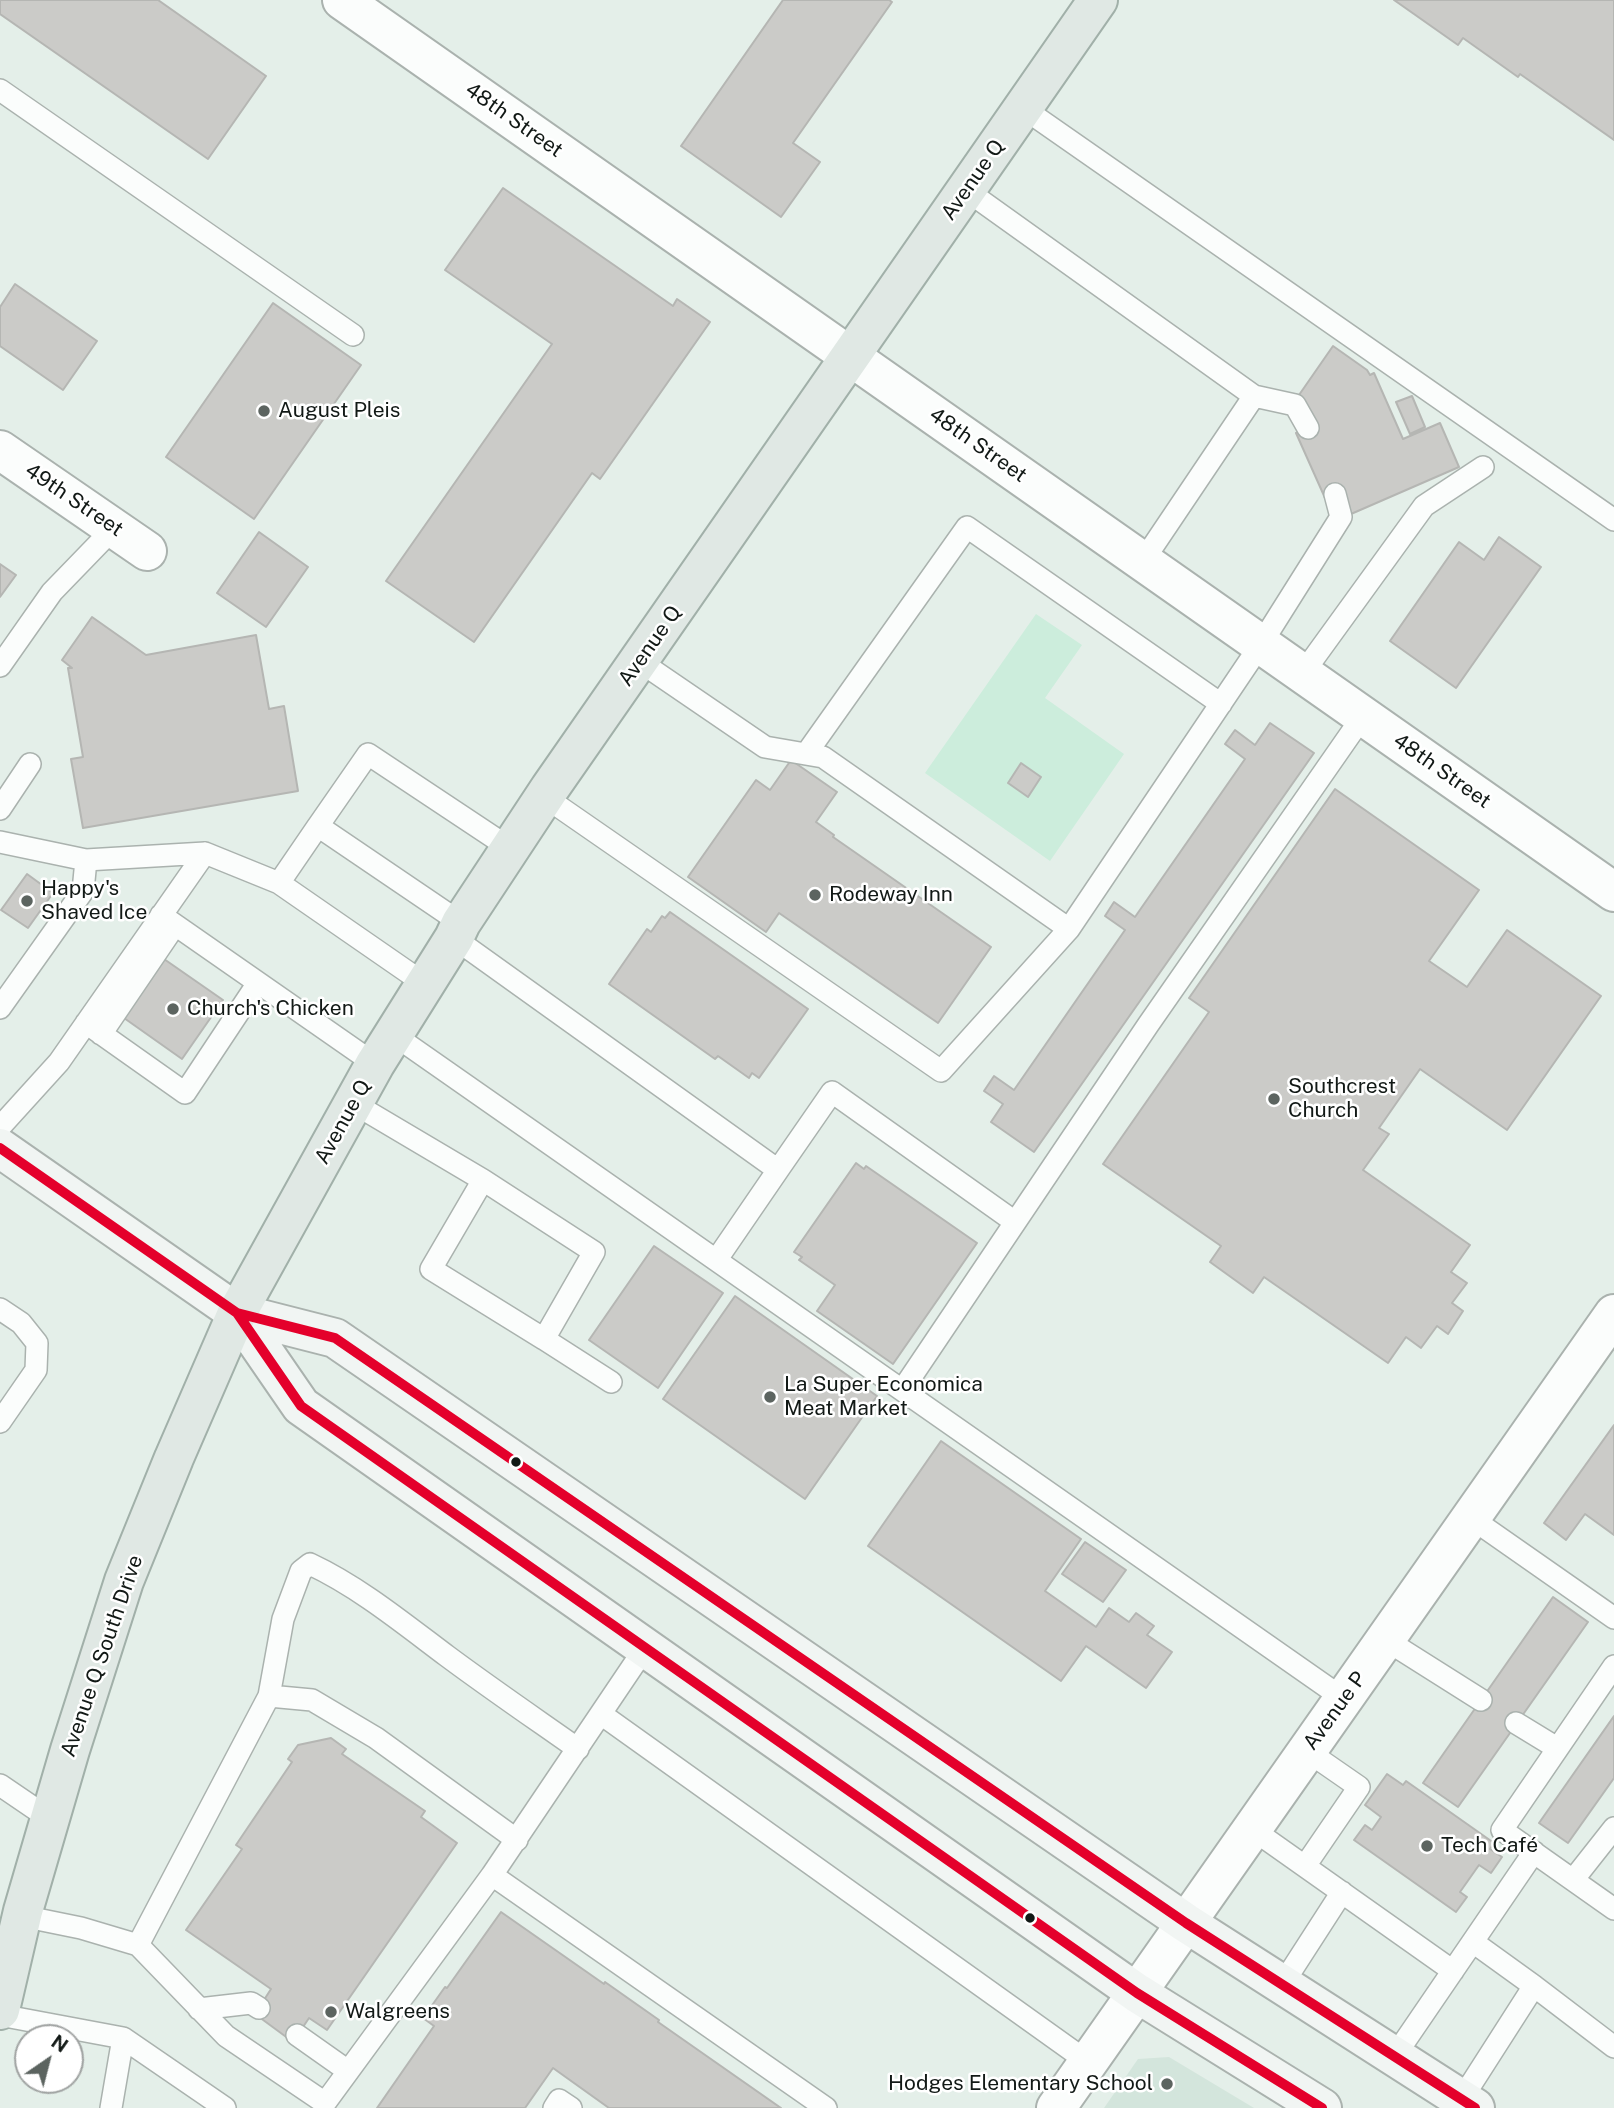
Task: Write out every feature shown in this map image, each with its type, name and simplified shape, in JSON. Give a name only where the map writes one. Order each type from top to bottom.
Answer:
[{"type":"highway","name":"Avenue Q","points":[[237,1313],[353,1103],[457,930],[545,797],[1098,0]]},
{"type":"highway","name":"Avenue Q South Drive","points":[[0,2010],[22,1916],[50,1819],[124,1581],[237,1313]]},
{"type":"main road","points":[[0,1148],[237,1313],[335,1338],[1186,1923],[1468,2104]]},
{"type":"main road","points":[[237,1313],[301,1406],[1137,1993],[1322,2108]]},
{"type":"street","name":"48th Street","points":[[342,0],[1614,892]]},
{"type":"street","name":"49th Street","points":[[0,450],[147,551]]},
{"type":"street","name":"Avenue P","points":[[1056,2108],[1614,1314]]},
{"type":"lane","points":[[0,90],[353,335]]},
{"type":"lane","points":[[1023,108],[1614,520]]},
{"type":"lane","points":[[966,190],[1254,396],[1295,405],[1308,428]]},
{"type":"lane","points":[[1143,561],[1254,396]]},
{"type":"lane","points":[[1303,673],[1424,506],[1483,467]]},
{"type":"lane","points":[[545,797],[941,1071],[1069,929],[1261,644],[1341,517],[1335,494]]},
{"type":"lane","points":[[806,754],[967,527],[1221,704]]},
{"type":"lane","points":[[0,666],[52,592],[114,528]]},
{"type":"lane","points":[[639,661],[765,747],[823,757],[1069,929]]},
{"type":"lane","points":[[903,1389],[1148,1025],[1363,716]]},
{"type":"lane","points":[[279,883],[368,754],[511,849]]},
{"type":"lane","points":[[0,809],[30,764]]},
{"type":"lane","points":[[318,826],[778,1170]]},
{"type":"lane","points":[[0,842],[86,860],[205,853],[279,883],[425,984]]},
{"type":"lane","points":[[0,1127],[94,1028],[168,920],[205,853]]},
{"type":"lane","points":[[1,1003],[83,891],[86,860]]},
{"type":"lane","points":[[168,920],[258,983],[385,1049],[717,1259],[1344,1699]]},
{"type":"lane","points":[[94,1028],[185,1093],[258,983]]},
{"type":"lane","points":[[717,1259],[832,1092],[1015,1222]]},
{"type":"lane","points":[[353,1103],[483,1180],[594,1252],[544,1339]]},
{"type":"lane","points":[[483,1180],[431,1269],[611,1382]]},
{"type":"lane","points":[[0,1309],[20,1323],[37,1343],[36,1370],[0,1422]]},
{"type":"lane","points":[[1471,1518],[1614,1618]]},
{"type":"lane","points":[[138,1945],[269,1696],[283,1619],[301,1571],[310,1564],[329,1573],[391,1614],[578,1749]]},
{"type":"lane","points":[[1387,1640],[1481,1700]]},
{"type":"lane","points":[[22,1916],[81,1928],[138,1945],[226,2036],[323,2105],[517,1840],[645,1648]]},
{"type":"lane","points":[[1614,1667],[1502,1830],[1614,1909]]},
{"type":"lane","points":[[269,1696],[312,1700],[376,1738],[517,1840]]},
{"type":"lane","points":[[601,1714],[1088,2062]]},
{"type":"lane","points":[[1516,1723],[1557,1748]]},
{"type":"lane","points":[[1305,1866],[1359,1787],[1307,1751]]},
{"type":"lane","points":[[0,1785],[50,1819]]},
{"type":"lane","points":[[1573,1880],[1614,1828]]},
{"type":"lane","points":[[1252,1829],[1453,1971]]},
{"type":"lane","points":[[1394,2057],[1534,1852]]},
{"type":"lane","points":[[492,1875],[825,2108]]},
{"type":"lane","points":[[1282,1985],[1342,1892]]},
{"type":"lane","points":[[1473,1942],[1614,2047]]},
{"type":"lane","points":[[1468,2104],[1534,1986]]},
{"type":"lane","points":[[199,2009],[251,2003],[259,2008]]},
{"type":"lane","points":[[0,2015],[124,2038],[225,2108]]},
{"type":"lane","points":[[298,2035],[348,2071]]},
{"type":"lane","points":[[111,2108],[124,2038]]},
{"type":"lane","points":[[554,2108],[559,2100],[571,2108]]},
{"type":"shaded area","name":"Hodges Elementary School","points":[[1169,2057],[1254,2108],[1104,2108],[1138,2059]]},
{"type":"green space","points":[[1036,614],[1082,645],[1045,698],[1124,754],[1050,861],[925,773]]},
{"type":"building","points":[[0,0],[158,0],[266,76],[208,159],[0,14]]},
{"type":"building","points":[[783,0],[892,2],[793,143],[820,162],[781,217],[681,146]]},
{"type":"building","points":[[1394,0],[1614,0],[1614,140],[1520,74],[1518,77],[1463,38],[1458,45]]},
{"type":"building","points":[[503,188],[673,306],[677,299],[710,322],[600,479],[592,473],[474,642],[386,581],[552,344],[445,270]]},
{"type":"building","points":[[15,284],[97,341],[63,390],[0,346],[0,307]]},
{"type":"building","name":"August Pleis","points":[[273,303],[361,365],[254,519],[166,457]]},
{"type":"building","points":[[1333,346],[1370,375],[1374,373],[1403,439],[1440,423],[1459,467],[1351,514],[1341,491],[1325,498],[1296,433],[1312,426],[1299,395]]},
{"type":"building","points":[[1412,396],[1425,427],[1410,434],[1396,402]]},
{"type":"building","points":[[259,532],[308,567],[266,627],[217,593]]},
{"type":"building","points":[[1499,537],[1541,567],[1456,688],[1390,641],[1459,542],[1484,560]]},
{"type":"building","points":[[0,564],[16,575],[0,597]]},
{"type":"building","points":[[92,617],[146,655],[256,635],[269,709],[284,706],[298,791],[83,828],[71,759],[83,757],[68,668],[72,668],[62,660]]},
{"type":"building","points":[[1270,723],[1314,753],[1034,1152],[991,1122],[1003,1104],[984,1091],[994,1076],[1014,1090],[1125,930],[1105,916],[1114,902],[1135,917],[1245,759],[1225,744],[1235,730],[1255,745]]},
{"type":"building","name":"Rodeway Inn","points":[[791,760],[837,792],[816,822],[834,835],[833,837],[991,947],[938,1023],[779,913],[766,932],[688,877],[756,780],[770,790]]},
{"type":"building","points":[[1021,763],[1041,777],[1028,797],[1008,783]]},
{"type":"building","name":"Southcrest Church","points":[[1335,789],[1479,890],[1429,961],[1467,987],[1507,930],[1601,996],[1507,1130],[1420,1069],[1379,1128],[1389,1134],[1363,1170],[1470,1245],[1451,1272],[1467,1283],[1452,1303],[1463,1311],[1448,1334],[1437,1326],[1421,1348],[1406,1337],[1388,1363],[1264,1277],[1253,1293],[1210,1262],[1221,1246],[1103,1164],[1209,1012],[1189,998]]},
{"type":"building","name":"Happy's Shaved Ice","points":[[27,874],[53,893],[28,928],[1,910]]},
{"type":"building","points":[[670,912],[808,1009],[759,1078],[752,1073],[749,1078],[718,1056],[715,1059],[609,984],[647,929],[651,932],[662,916],[665,918]]},
{"type":"building","name":"Church's Chicken","points":[[164,959],[223,1000],[182,1059],[124,1018]]},
{"type":"building","points":[[856,1163],[864,1169],[866,1166],[977,1243],[893,1364],[817,1311],[835,1285],[799,1260],[802,1257],[794,1252]]},
{"type":"building","points":[[654,1246],[723,1293],[658,1388],[589,1340]]},
{"type":"building","name":"La Super Economica Meat Market","points":[[735,1296],[877,1396],[805,1499],[663,1399]]},
{"type":"building","points":[[1614,1425],[1614,1535],[1585,1514],[1566,1540],[1544,1523]]},
{"type":"building","points":[[941,1441],[1081,1539],[1045,1591],[1096,1627],[1109,1608],[1129,1622],[1136,1613],[1154,1626],[1147,1635],[1172,1652],[1146,1688],[1086,1646],[1061,1681],[868,1546]]},
{"type":"building","points":[[1085,1542],[1126,1570],[1103,1602],[1062,1574]]},
{"type":"building","points":[[1553,1597],[1588,1622],[1458,1807],[1423,1783]]},
{"type":"building","points":[[1614,1716],[1614,1778],[1568,1843],[1539,1823]]},
{"type":"building","name":"Walgreens","points":[[331,1738],[346,1749],[342,1754],[425,1811],[421,1817],[457,1843],[327,2030],[309,2018],[293,2042],[255,2014],[271,1989],[186,1930],[242,1849],[236,1845],[292,1762],[288,1759],[298,1745]]},
{"type":"building","name":"Tech Café","points":[[1387,1774],[1403,1785],[1406,1781],[1494,1843],[1490,1849],[1502,1857],[1491,1873],[1479,1865],[1460,1892],[1467,1897],[1456,1912],[1354,1840],[1365,1825],[1372,1830],[1381,1817],[1365,1805]]},
{"type":"building","points":[[501,1912],[604,1984],[605,1982],[781,2108],[609,2108],[553,2068],[525,2108],[377,2108],[434,2026],[423,2018]]},
{"type":"transit line","points":[[0,1148],[237,1313],[301,1406],[1137,1993],[1322,2108]]},
{"type":"transit line","points":[[237,1313],[335,1338],[1186,1923],[1475,2108]]},
{"type":"place","name":"August Pleis","points":[[264,411]]},
{"type":"place","name":"Rodeway Inn","points":[[815,895]]},
{"type":"place","name":"Happy's Shaved Ice","points":[[27,901]]},
{"type":"place","name":"Church's Chicken","points":[[173,1009]]},
{"type":"place","name":"Southcrest Church","points":[[1274,1099]]},
{"type":"place","name":"La Super Economica Meat Market","points":[[770,1397]]},
{"type":"place","name":"Tech Café","points":[[1427,1846]]},
{"type":"place","name":"Walgreens","points":[[331,2012]]},
{"type":"place","name":"Hodges Elementary School","points":[[1167,2084]]}]
